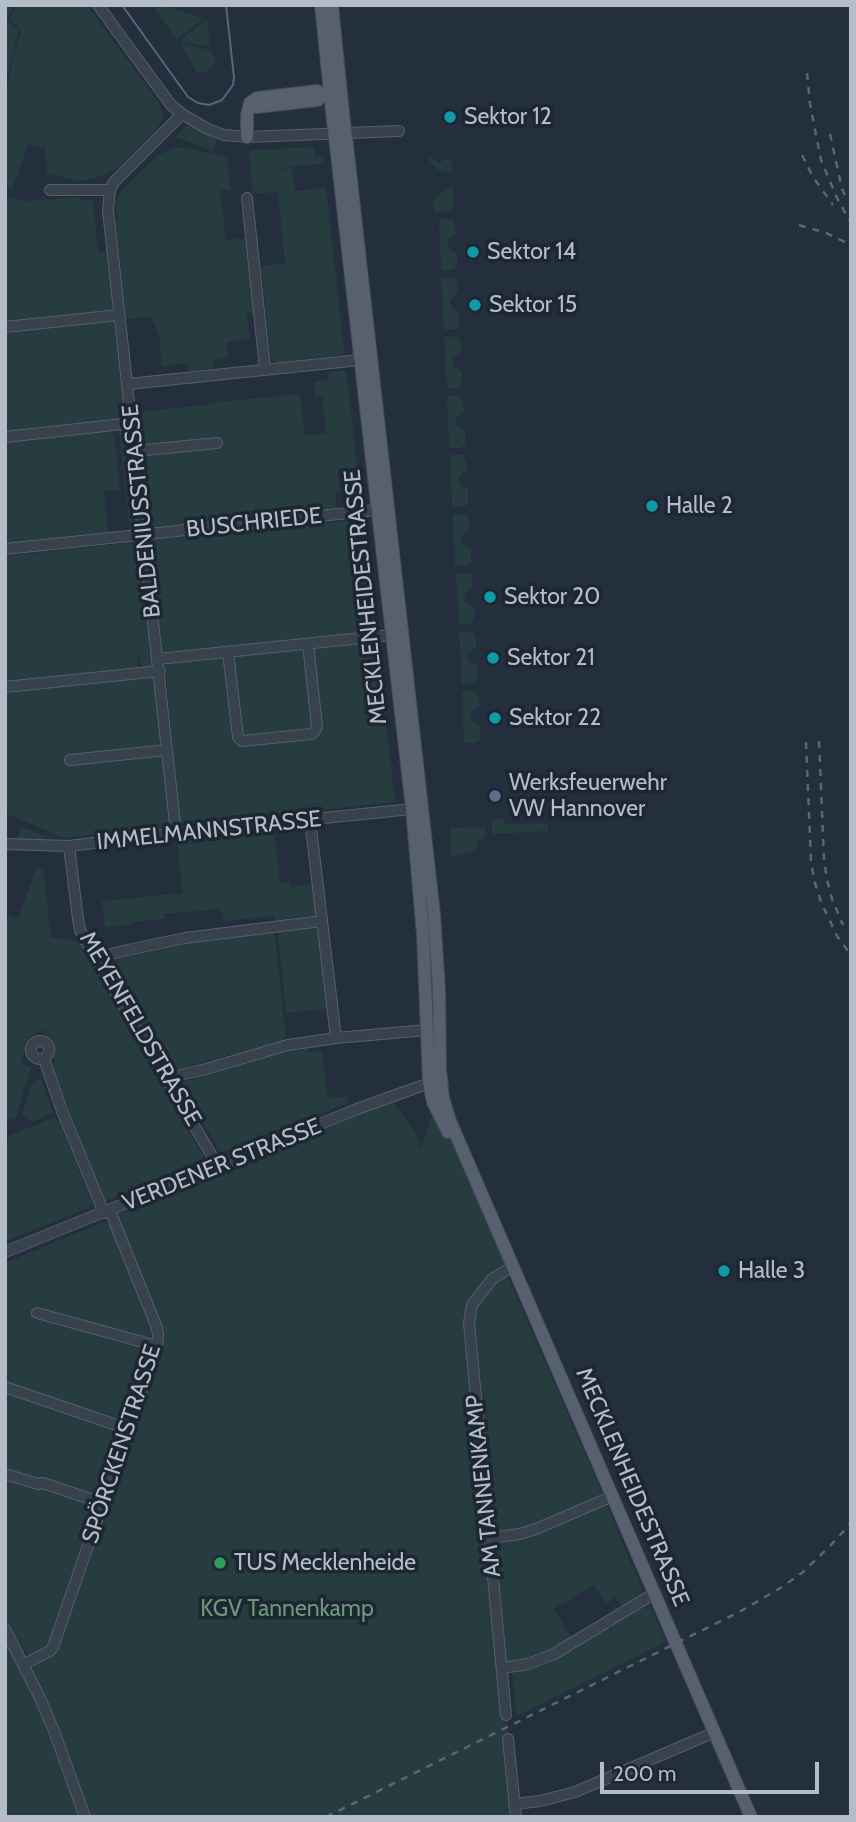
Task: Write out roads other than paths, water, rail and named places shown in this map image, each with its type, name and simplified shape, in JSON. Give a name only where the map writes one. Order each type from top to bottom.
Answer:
[{"type":"main road","name":"MECKLENHEIDESTRASSE","points":[[321,5],[331,94],[339,122],[360,360],[391,635],[434,914],[439,989],[435,1081]]},
{"type":"main road","name":"MECKLENHEIDESTRASSE","points":[[331,94],[332,5]]},
{"type":"main road","points":[[247,137],[250,103],[257,107],[318,100],[331,94]]},
{"type":"main road","name":"MECKLENHEIDESTRASSE","points":[[341,145],[416,804],[427,1030],[437,1112],[473,1174],[751,1817]]},
{"type":"main road","points":[[420,900],[434,914]]},
{"type":"street","points":[[98,5],[171,105],[208,129],[224,135],[247,137],[399,131]]},
{"type":"street","points":[[50,190],[110,190],[114,182],[182,114]]},
{"type":"street","name":"BALDENIUSSTRASSE","points":[[110,190],[108,210],[176,833]]},
{"type":"street","points":[[247,198],[265,369]]},
{"type":"street","points":[[5,327],[120,315]]},
{"type":"street","points":[[128,384],[360,360]]},
{"type":"street","points":[[5,437],[132,423]]},
{"type":"street","points":[[135,451],[217,443]]},
{"type":"street","name":"BUSCHRIEDE","points":[[5,549],[377,510]]},
{"type":"street","points":[[5,687],[159,665],[228,652],[391,635]]},
{"type":"street","points":[[228,652],[238,737],[242,741],[314,732],[317,727],[308,644]]},
{"type":"street","points":[[70,760],[167,750]]},
{"type":"street","name":"IMMELMANNSTRASSE","points":[[5,844],[69,846],[310,820],[416,804]]},
{"type":"street","points":[[310,820],[336,1038]]},
{"type":"street","name":"MEYENFELDSTRASSE","points":[[69,846],[80,930],[218,1166]]},
{"type":"street","points":[[96,961],[111,954],[224,932],[322,921]]},
{"type":"street","points":[[166,1078],[288,1045],[427,1030]]},
{"type":"street","name":"SPÖRCKENSTRASSE","points":[[24,1664],[51,1651],[53,1647],[157,1346],[157,1328],[62,1111],[44,1059]]},
{"type":"street","name":"VERDENER STRASSE","points":[[5,1252],[435,1081]]},
{"type":"street","name":"AM TANNENKAMP","points":[[505,1271],[492,1279],[472,1305],[469,1323],[506,1715]]},
{"type":"street","points":[[37,1313],[157,1346]]},
{"type":"street","points":[[5,1387],[128,1429]]},
{"type":"street","points":[[5,1474],[38,1484],[43,1483],[102,1503]]},
{"type":"street","points":[[490,1538],[536,1529],[613,1496]]},
{"type":"street","points":[[502,1668],[528,1664],[554,1654],[655,1593]]},
{"type":"street","points":[[5,1629],[54,1731],[85,1817]]},
{"type":"street","points":[[514,1804],[575,1792],[715,1732]]},
{"type":"street","points":[[508,1739],[516,1817]]},
{"type":"tram line","points":[[122,5],[188,97],[209,105],[222,100],[233,85],[226,5]]},
{"type":"railway","points":[[807,73],[821,160],[851,223]]},
{"type":"railway","points":[[830,134],[842,189],[847,199]]},
{"type":"railway","points":[[802,155],[813,177],[833,205]]},
{"type":"railway","points":[[799,225],[826,233],[851,245]]},
{"type":"railway","points":[[819,741],[824,859],[832,899],[843,925]]},
{"type":"railway","points":[[806,742],[811,862],[815,883],[837,936],[851,955]]},
{"type":"railway","points":[[326,1817],[741,1611],[803,1572],[851,1523]]},
{"type":"place","name":"Sektor 12","points":[[450,117]]},
{"type":"place","name":"Sektor 14","points":[[473,252]]},
{"type":"place","name":"Sektor 15","points":[[475,305]]},
{"type":"place","name":"Halle 2","points":[[652,506]]},
{"type":"place","name":"Sektor 20","points":[[490,597]]},
{"type":"place","name":"Sektor 21","points":[[493,658]]},
{"type":"place","name":"Sektor 22","points":[[495,718]]},
{"type":"place","name":"Werksfeuerwehr VW Hannover","points":[[495,796]]},
{"type":"place","name":"Halle 3","points":[[724,1271]]},
{"type":"place","name":"TUS Mecklenheide","points":[[220,1563]]},
{"type":"park label","name":"KGV Tannenkamp","points":[[287,1609]]}]
